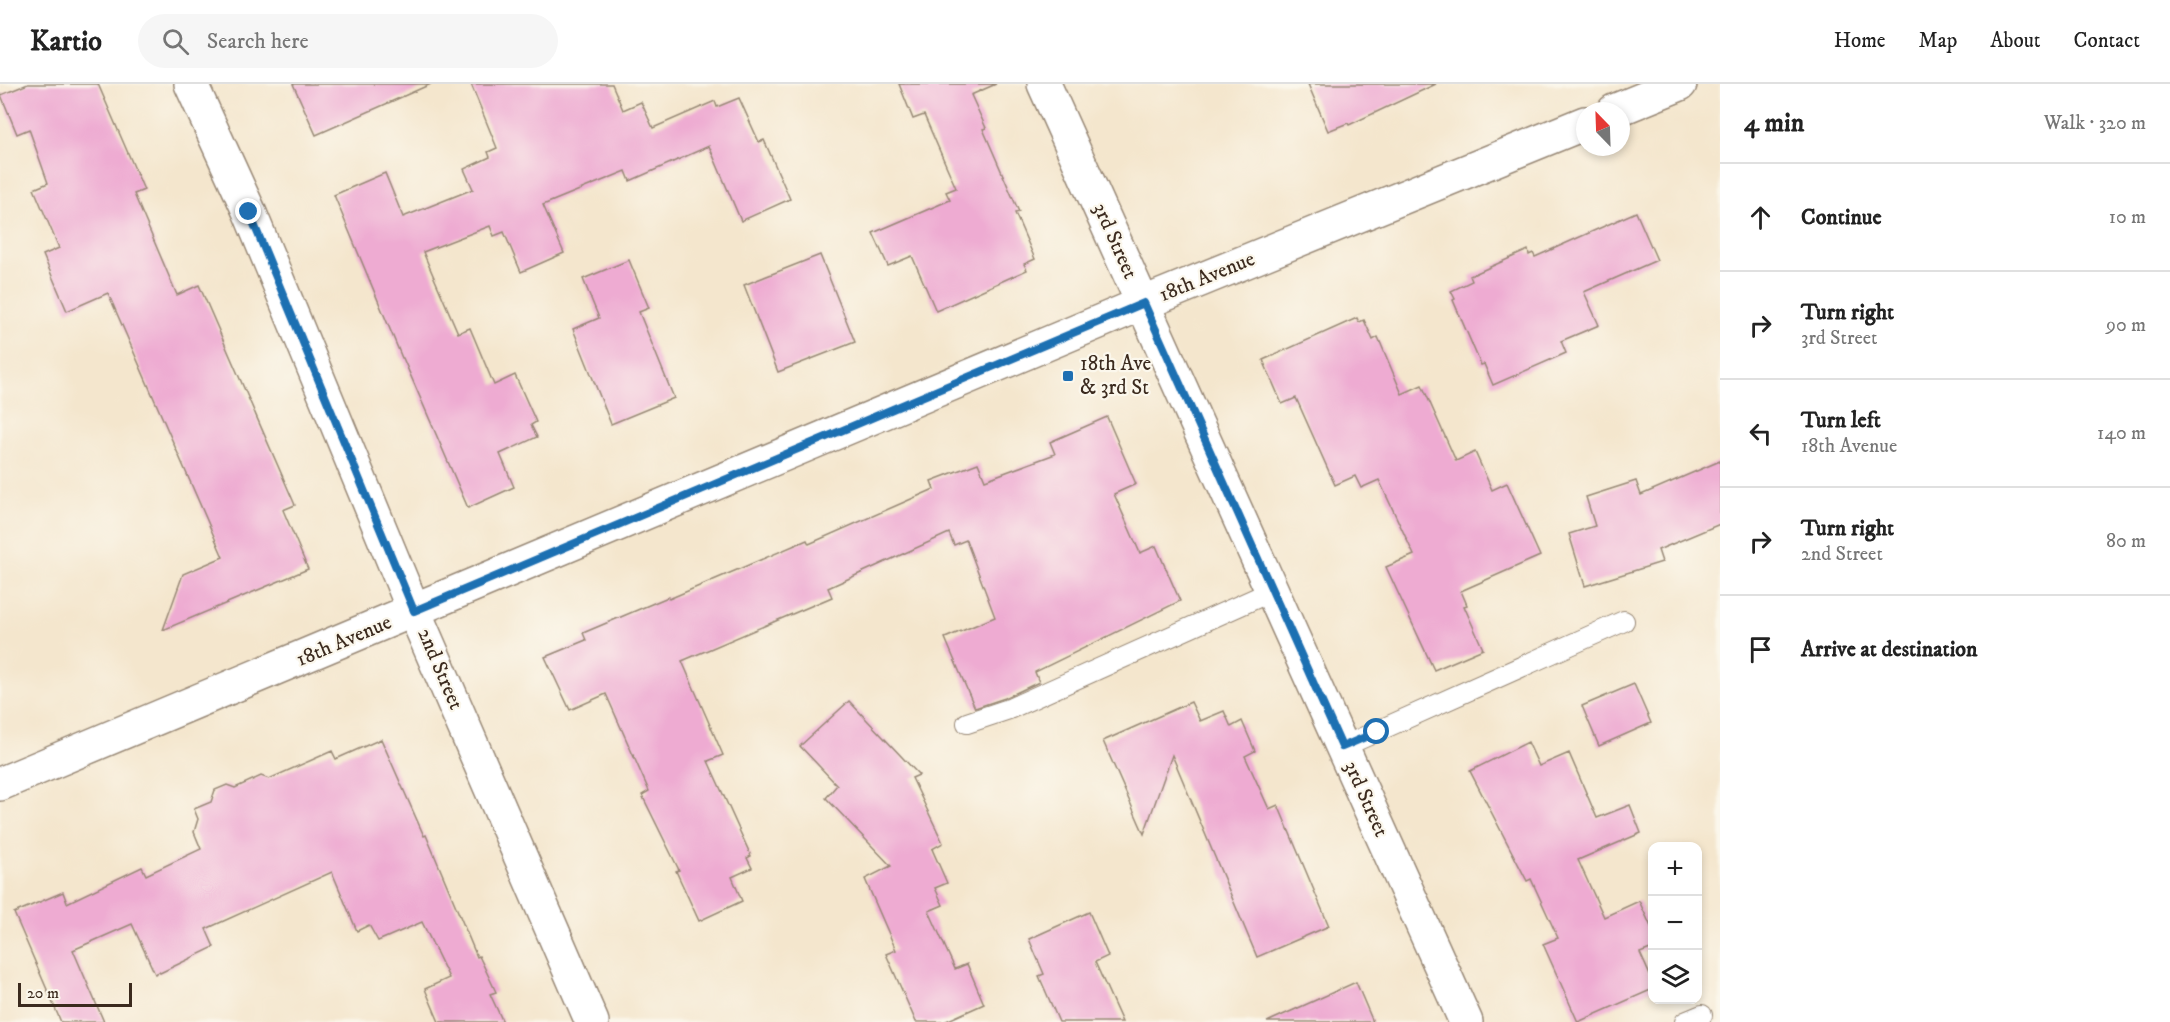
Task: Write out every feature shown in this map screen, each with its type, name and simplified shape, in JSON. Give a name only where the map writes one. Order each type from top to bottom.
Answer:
[{"type":"street","name":"2nd Street","points":[[191,84],[249,212],[414,611],[592,1022]]},
{"type":"street","name":"3rd Street","points":[[1044,84],[1466,1022]]},
{"type":"street","points":[[1630,104],[1680,84]]},
{"type":"street","name":"18th Avenue","points":[[0,784],[1144,303],[1576,127]]},
{"type":"lane","points":[[967,723],[1009,709],[1272,591]]},
{"type":"lane","points":[[1342,747],[1624,621]]},
{"type":"building","points":[[28,84],[98,84],[144,190],[134,194],[177,295],[199,285],[295,505],[283,510],[308,569],[163,630],[183,574],[223,557],[108,293],[67,311],[43,255],[59,248],[34,189],[48,183],[29,129],[17,134],[1,95]]},
{"type":"building","points":[[293,84],[431,84],[316,135]]},
{"type":"building","points":[[471,84],[612,84],[623,110],[641,102],[653,128],[715,101],[717,107],[739,98],[759,142],[764,140],[790,199],[741,221],[709,146],[630,181],[626,171],[543,205],[564,253],[521,272],[504,232],[494,236],[490,226],[423,252],[458,333],[470,328],[494,385],[515,375],[536,422],[531,425],[537,437],[500,454],[514,487],[468,508],[334,195],[385,173],[403,217],[473,189],[464,169],[490,157],[488,152],[497,148]]},
{"type":"building","points":[[899,84],[996,84],[971,95],[986,128],[983,129],[1019,212],[1015,213],[1035,259],[1024,264],[1027,270],[936,311],[912,256],[888,266],[873,233],[950,200],[946,192],[956,188],[924,115],[913,119]]},
{"type":"building","points":[[1308,84],[1436,84],[1349,125],[1348,123],[1328,131]]},
{"type":"building","points":[[1636,212],[1657,260],[1584,292],[1599,325],[1561,341],[1566,353],[1493,385],[1484,364],[1481,365],[1451,291],[1472,281],[1470,276],[1528,250],[1529,255],[1533,253],[1535,257]]},
{"type":"building","points":[[820,255],[855,342],[778,372],[744,285]]},
{"type":"building","points":[[629,260],[649,308],[639,312],[674,398],[611,424],[573,329],[599,318],[583,279]]},
{"type":"building","points":[[1357,318],[1359,322],[1364,320],[1373,340],[1378,337],[1402,394],[1422,385],[1456,461],[1475,452],[1492,490],[1507,483],[1540,556],[1461,591],[1467,605],[1464,606],[1483,649],[1434,670],[1386,567],[1414,555],[1379,480],[1361,488],[1355,476],[1335,485],[1296,398],[1282,404],[1263,360]]},
{"type":"building","points":[[1107,417],[1136,484],[1114,494],[1140,553],[1156,546],[1180,601],[1035,672],[1039,682],[1005,698],[975,708],[945,638],[995,617],[966,540],[954,545],[949,533],[828,588],[832,597],[682,661],[723,755],[708,761],[751,856],[747,858],[752,868],[732,877],[742,901],[699,921],[676,871],[679,870],[642,795],[649,791],[606,694],[570,710],[545,657],[586,640],[583,633],[807,540],[809,544],[934,489],[931,481],[978,463],[985,480],[1055,454],[1050,442]]},
{"type":"building","points":[[1720,461],[1720,524],[1658,550],[1662,562],[1585,586],[1569,534],[1595,526],[1586,497],[1636,481],[1641,495]]},
{"type":"building","points":[[1634,684],[1651,723],[1599,746],[1582,706]]},
{"type":"building","points":[[849,701],[919,775],[912,778],[943,843],[932,849],[947,883],[935,888],[943,905],[929,911],[955,969],[967,964],[984,1004],[944,1022],[916,1022],[886,954],[896,950],[865,879],[891,866],[826,798],[837,785],[800,746]]},
{"type":"building","points":[[1191,702],[1200,721],[1224,711],[1231,727],[1242,721],[1255,751],[1245,756],[1269,809],[1278,805],[1329,926],[1257,957],[1172,755],[1144,834],[1103,741]]},
{"type":"building","points":[[381,739],[424,836],[426,835],[477,957],[479,956],[496,992],[490,994],[503,1022],[439,1022],[425,989],[449,978],[422,922],[378,941],[369,925],[357,931],[332,872],[206,929],[214,947],[160,973],[155,974],[132,924],[73,950],[104,1022],[61,1022],[14,913],[63,892],[67,903],[142,867],[146,875],[201,849],[194,832],[198,819],[194,809],[211,802],[215,790],[227,785],[235,788],[261,776],[269,779],[332,751],[336,759]]},
{"type":"building","points":[[1528,742],[1539,766],[1569,753],[1597,818],[1630,805],[1641,833],[1578,860],[1604,917],[1639,901],[1648,920],[1648,950],[1640,953],[1648,971],[1648,991],[1578,1022],[1543,944],[1558,938],[1531,879],[1527,881],[1470,771]]},
{"type":"building","points":[[1089,912],[1108,956],[1095,962],[1122,1022],[1059,1022],[1039,976],[1044,974],[1029,939]]},
{"type":"building","points":[[1356,982],[1373,1022],[1267,1022]]},
{"type":"place","name":"18th Ave & 3rd St","points":[[1068,376]]},
{"type":"route","points":[[249,212],[414,611],[1144,303],[1342,747],[1377,732]]}]
